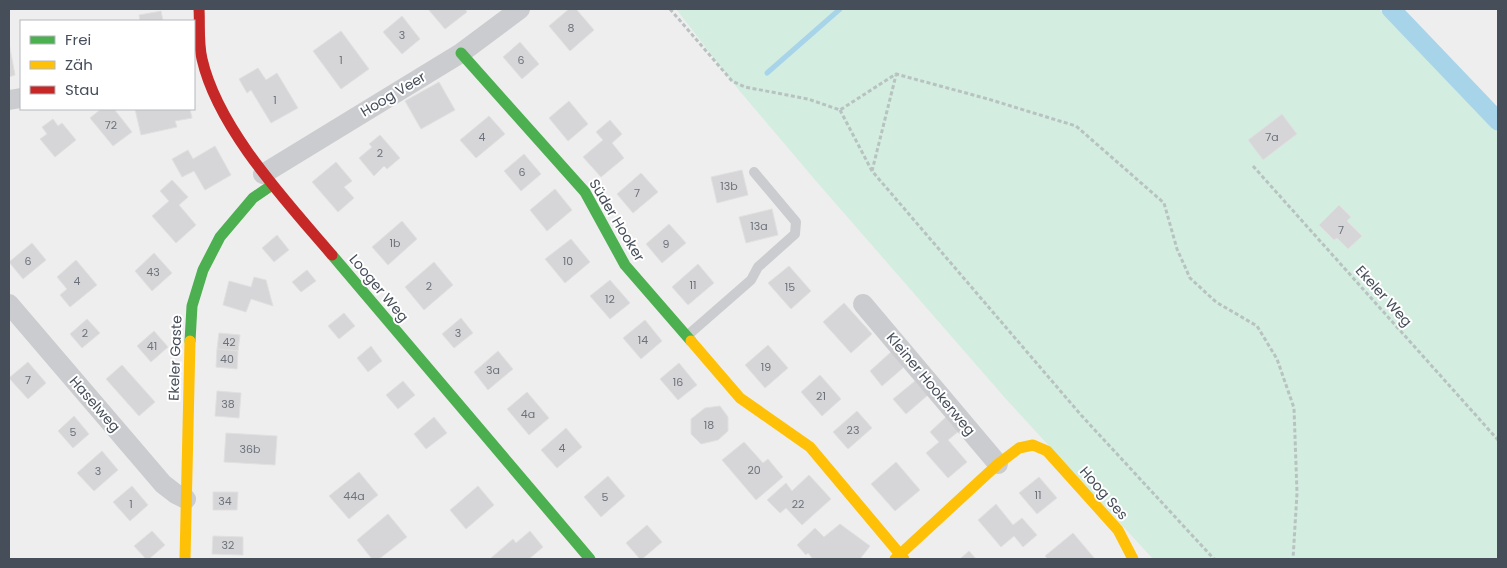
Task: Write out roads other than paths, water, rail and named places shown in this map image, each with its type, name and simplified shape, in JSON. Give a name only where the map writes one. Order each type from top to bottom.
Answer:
[{"type":"street","name":"Looger Weg","points":[[199,9],[198,65],[240,139],[267,180],[590,559]]},
{"type":"street","name":"Hoog Veer","points":[[267,180],[461,53],[520,9]]},
{"type":"street","name":"Süder Hooker","points":[[461,53],[585,192],[625,265],[740,398],[810,447],[899,558]]},
{"type":"street","name":"Ekeler Gaste","points":[[185,559],[192,306],[203,270],[220,237],[267,180]]},
{"type":"street","name":"Kleiner Hookerweg","points":[[863,304],[998,464]]},
{"type":"street","name":"Haselweg","points":[[13,317],[163,484],[186,499]]},
{"type":"street","name":"Hoog Ses","points":[[998,464],[1019,448],[1033,445],[1047,451],[1118,530],[1133,559]]},
{"type":"street","points":[[899,558],[998,464]]},
{"type":"lane","points":[[687,336],[751,280],[758,267],[795,234],[796,222],[754,172]]},
{"type":"waterway","points":[[767,73],[840,9]]},
{"type":"waterway","points":[[1391,9],[1498,121]]}]
